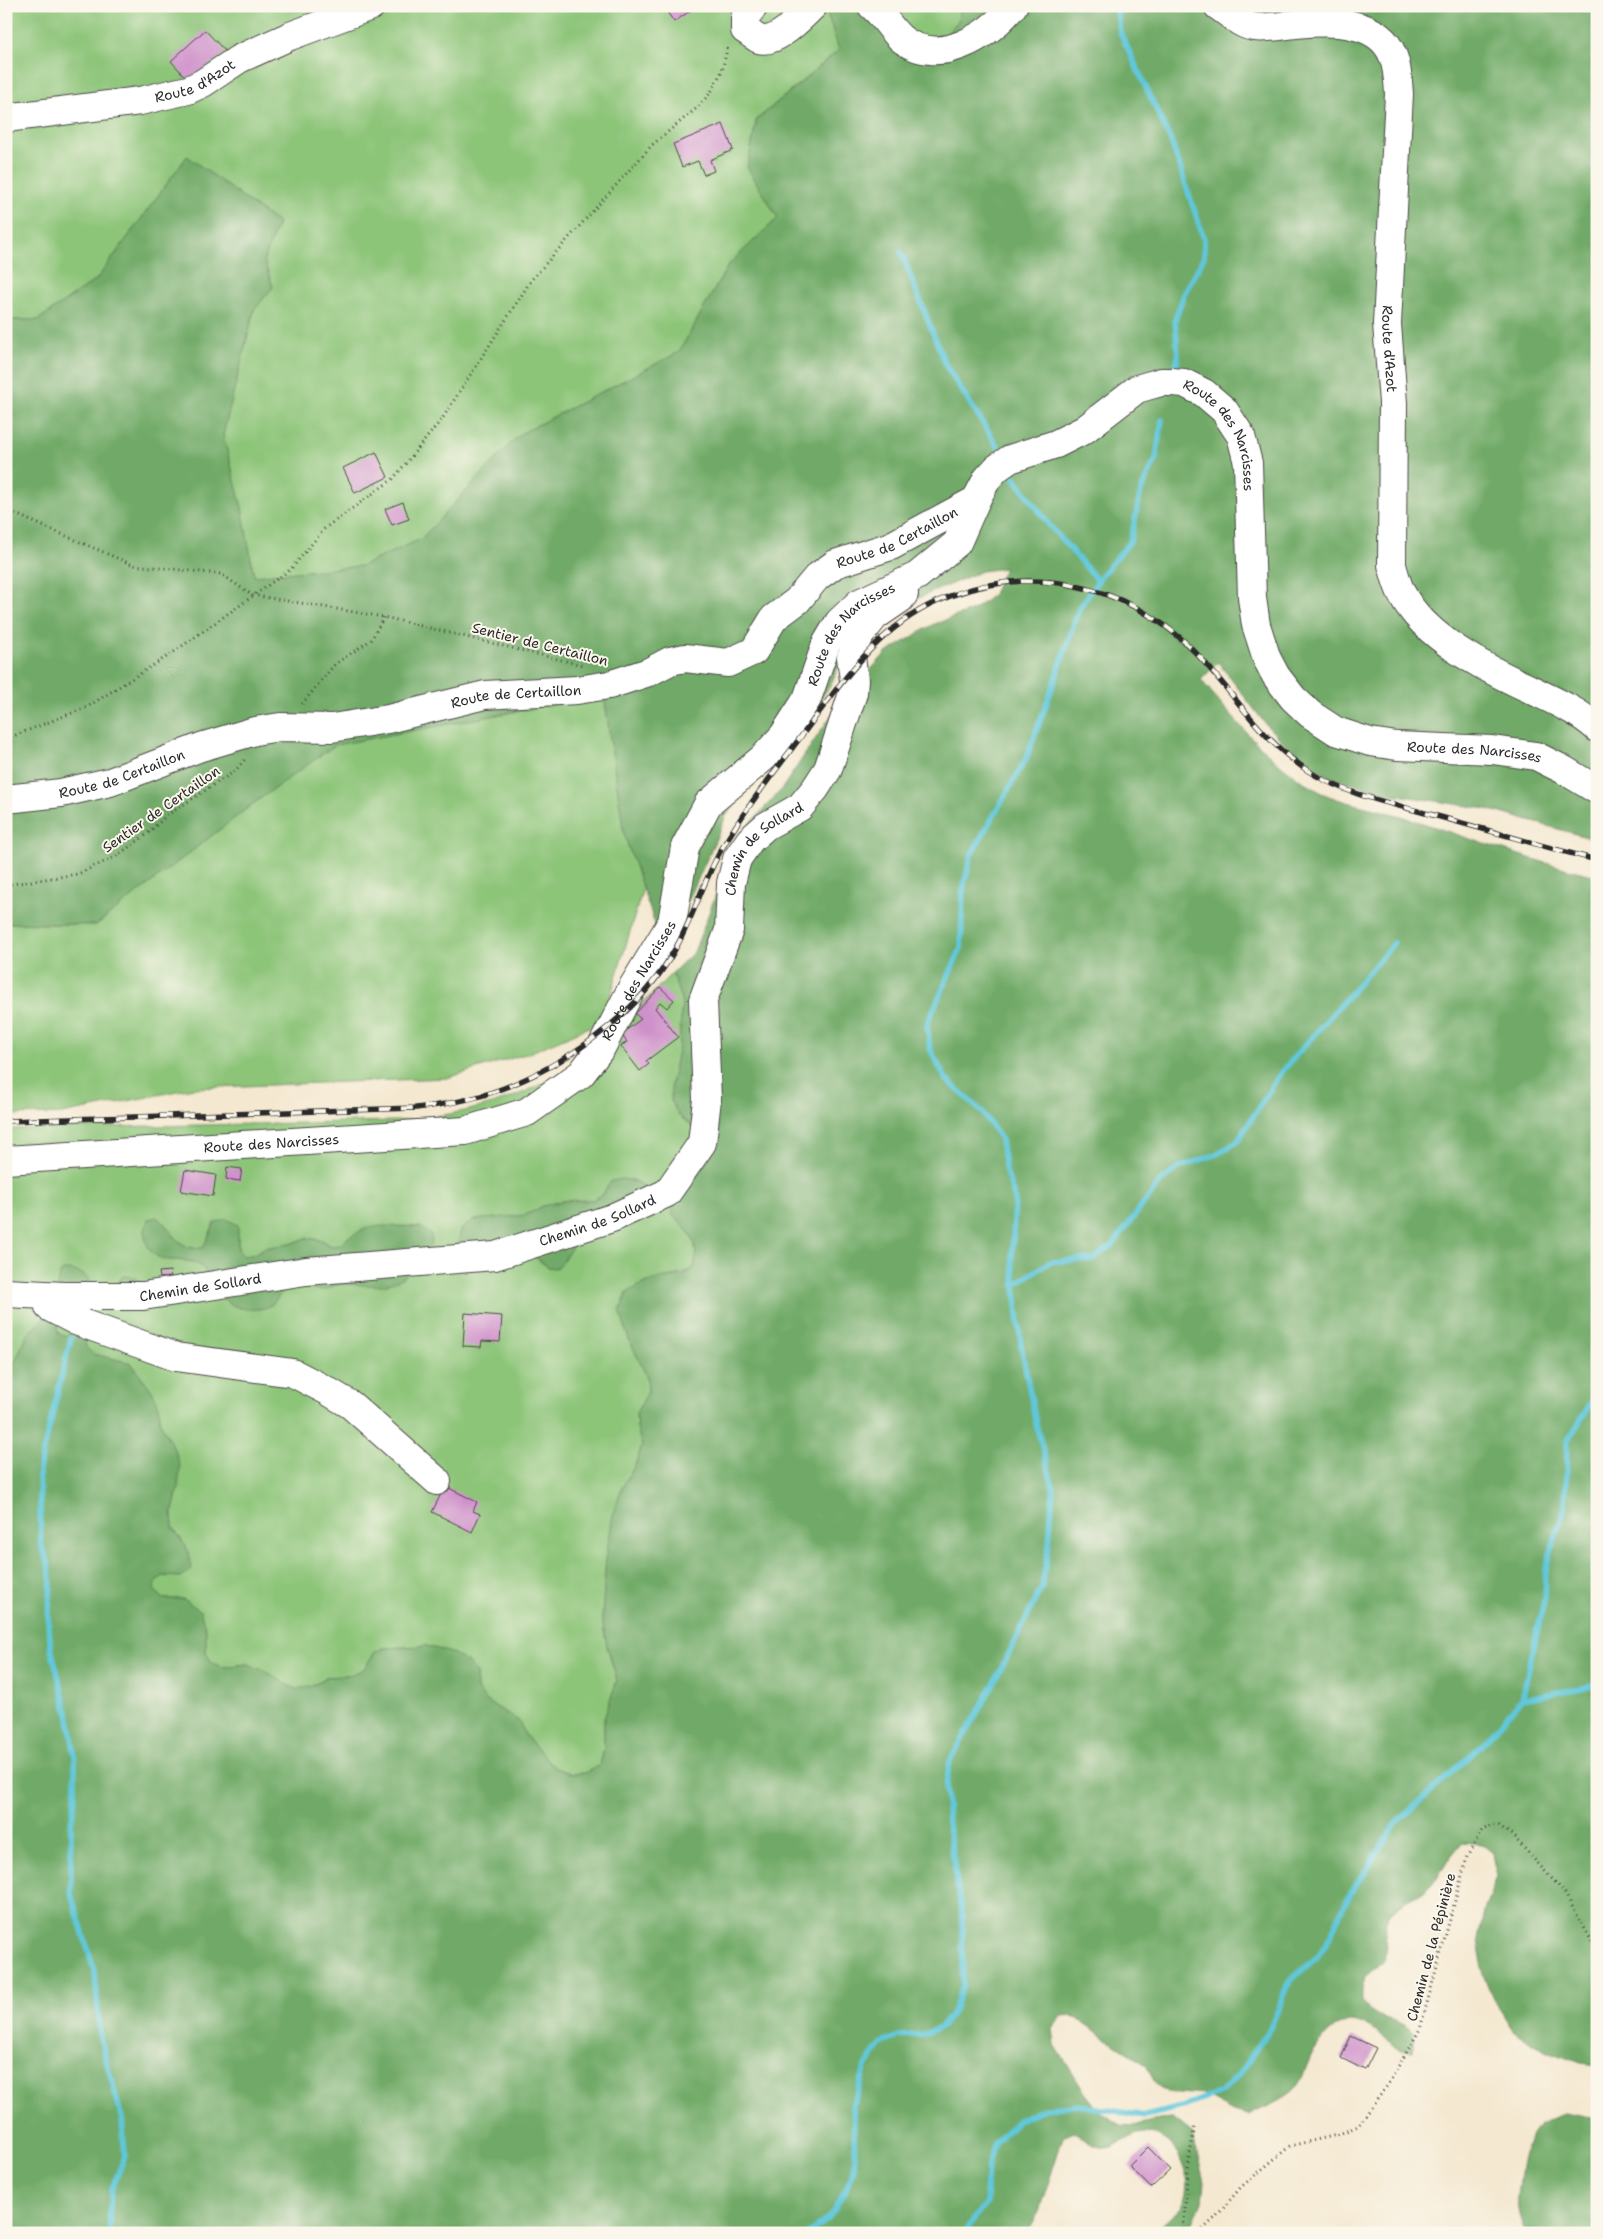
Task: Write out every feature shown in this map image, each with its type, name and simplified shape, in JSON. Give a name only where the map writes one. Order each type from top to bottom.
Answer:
[{"type":"street","name":"Route d'Azot","points":[[6,118],[140,101],[188,90],[203,83],[239,59],[290,36],[371,6]]},
{"type":"street","points":[[750,18],[760,39],[769,39],[780,35],[813,6]]},
{"type":"street","points":[[872,6],[902,39],[915,47],[929,51],[968,43],[990,30],[1013,6]]},
{"type":"street","name":"Route d'Azot","points":[[1218,6],[1242,24],[1256,27],[1330,22],[1360,26],[1386,43],[1393,56],[1400,94],[1387,324],[1393,403],[1392,566],[1402,594],[1413,611],[1449,644],[1502,676],[1586,718],[1597,728]]},
{"type":"street","name":"Route des Narcisses","points":[[6,1160],[465,1131],[527,1112],[581,1074],[601,1048],[632,988],[672,922],[685,847],[708,804],[764,758],[783,736],[807,698],[826,644],[839,622],[858,603],[917,576],[958,544],[976,500],[987,479],[997,468],[1010,459],[1056,444],[1084,430],[1137,390],[1161,382],[1184,383],[1204,393],[1224,410],[1240,436],[1248,463],[1252,598],[1256,625],[1267,659],[1276,676],[1293,698],[1323,723],[1356,739],[1397,746],[1492,750],[1536,756],[1597,790]]},
{"type":"street","name":"Route de Certaillon","points":[[6,799],[61,793],[110,782],[202,746],[255,731],[280,727],[332,728],[388,719],[485,695],[567,691],[609,685],[649,672],[670,661],[685,658],[728,663],[754,651],[774,618],[797,601],[817,577],[835,564],[892,546],[976,500]]},
{"type":"street","name":"Chemin de Sollard","points":[[6,1293],[49,1296],[143,1296],[306,1271],[495,1256],[612,1218],[667,1193],[702,1143],[707,1099],[703,1000],[729,930],[731,883],[737,859],[750,840],[766,826],[800,806],[816,790],[828,769],[854,693],[850,657],[860,636],[875,616],[900,599],[917,576]]},
{"type":"street","points":[[49,1296],[49,1307],[76,1321],[176,1357],[293,1373],[326,1390],[351,1406],[437,1481]]},
{"type":"path","points":[[6,739],[87,707],[171,654],[291,569],[325,528],[393,480],[442,419],[532,279],[652,145],[698,107],[711,92],[722,70],[728,44],[750,18]]},
{"type":"path","name":"Sentier de Certaillon","points":[[6,510],[133,565],[221,574],[252,596],[384,617],[584,666]]},
{"type":"path","points":[[301,705],[336,664],[371,640],[384,617]]},
{"type":"path","name":"Sentier de Certaillon","points":[[6,886],[78,874],[115,857],[146,835],[166,816],[235,771],[248,756]]},
{"type":"path","name":"Chemin de la Pépinière","points":[[1199,2233],[1241,2188],[1290,2146],[1337,2135],[1358,2126],[1387,2086],[1420,2029],[1467,1857],[1482,1830],[1497,1824],[1512,1836],[1564,1892],[1597,1950]]},
{"type":"path","points":[[1183,2233],[1189,2159],[1195,2126]]},
{"type":"green space","points":[[6,6],[825,6],[839,50],[756,120],[748,167],[778,218],[729,264],[679,352],[520,434],[421,539],[362,566],[254,576],[242,508],[223,435],[254,310],[273,287],[264,260],[278,223],[187,157],[97,279],[38,320],[6,320]]},
{"type":"green space","points":[[825,6],[868,6],[925,60],[958,21],[960,6],[1597,6],[1597,840],[1487,809],[1385,793],[1329,777],[1296,755],[1267,726],[1218,662],[1201,680],[1256,742],[1286,769],[1322,793],[1398,815],[1522,856],[1597,876],[1597,2065],[1580,2063],[1535,2046],[1513,2030],[1498,2007],[1485,1980],[1478,1940],[1485,1907],[1497,1877],[1493,1853],[1483,1845],[1463,1843],[1453,1853],[1428,1888],[1399,1906],[1389,1915],[1385,1925],[1386,1952],[1383,1959],[1364,1981],[1362,2001],[1375,2014],[1409,2029],[1413,2035],[1413,2051],[1404,2050],[1396,2046],[1361,2023],[1347,2021],[1332,2030],[1319,2044],[1313,2052],[1300,2081],[1292,2091],[1247,2115],[1231,2110],[1203,2095],[1167,2092],[1157,2085],[1146,2065],[1072,2015],[1062,2016],[1053,2029],[1055,2045],[1083,2090],[1100,2112],[1120,2125],[1134,2126],[1159,2119],[1173,2118],[1192,2133],[1204,2182],[1202,2201],[1189,2233],[1159,2233],[1161,2227],[1181,2206],[1187,2193],[1188,2182],[1182,2160],[1168,2143],[1159,2137],[1149,2134],[1138,2134],[1114,2146],[1102,2148],[1072,2131],[1063,2137],[1039,2212],[1027,2233],[6,2233],[6,1382],[28,1335],[42,1320],[51,1314],[60,1319],[57,1330],[59,1334],[64,1336],[75,1332],[63,1309],[58,1293],[57,1285],[63,1270],[81,1273],[93,1286],[110,1291],[123,1276],[134,1277],[142,1283],[97,1311],[91,1320],[84,1338],[86,1347],[93,1354],[131,1363],[152,1391],[158,1404],[160,1422],[176,1453],[180,1467],[178,1489],[172,1515],[173,1527],[189,1552],[191,1570],[181,1577],[163,1576],[155,1583],[154,1590],[164,1599],[183,1599],[200,1610],[206,1631],[206,1652],[212,1663],[223,1667],[248,1664],[263,1670],[295,1689],[310,1687],[325,1678],[353,1674],[364,1669],[375,1652],[384,1648],[427,1646],[454,1654],[469,1664],[476,1673],[477,1689],[485,1700],[519,1721],[525,1735],[555,1768],[572,1774],[585,1773],[600,1765],[604,1748],[604,1719],[617,1680],[602,1620],[606,1556],[614,1510],[642,1446],[637,1428],[636,1413],[648,1392],[647,1377],[628,1337],[620,1311],[627,1293],[640,1285],[660,1278],[683,1275],[694,1268],[696,1251],[694,1244],[688,1232],[672,1215],[672,1198],[698,1175],[714,1150],[710,1140],[679,1116],[671,1102],[671,1085],[679,1046],[682,1002],[672,973],[694,952],[728,863],[745,829],[781,790],[839,704],[886,653],[932,625],[973,610],[992,596],[1005,568],[982,571],[909,602],[841,662],[829,688],[726,816],[665,953],[624,834],[604,695],[335,745],[254,803],[96,925],[6,923],[6,320],[38,320],[97,279],[187,156],[278,223],[264,260],[273,287],[254,310],[223,435],[242,508],[254,576],[361,566],[421,539],[520,434],[679,352],[729,264],[778,218],[747,167],[757,120],[839,50]]},
{"type":"green space","points":[[868,6],[960,6],[958,21],[925,61]]},
{"type":"green space","points":[[604,695],[624,834],[643,888],[603,1021],[529,1053],[447,1078],[193,1088],[62,1114],[6,1115],[6,923],[96,925],[254,803],[335,745]]},
{"type":"green space","points":[[672,973],[682,1002],[679,1046],[671,1085],[679,1116],[710,1140],[714,1150],[698,1175],[672,1198],[672,1215],[688,1232],[694,1244],[696,1259],[694,1268],[651,1281],[627,1293],[628,1337],[647,1377],[648,1393],[636,1414],[637,1428],[642,1446],[635,1465],[622,1488],[606,1556],[602,1620],[617,1680],[604,1719],[604,1748],[600,1765],[585,1773],[572,1774],[555,1768],[525,1735],[519,1721],[485,1700],[477,1689],[476,1673],[454,1654],[427,1646],[384,1648],[375,1652],[364,1669],[353,1674],[325,1678],[310,1687],[295,1689],[248,1664],[222,1667],[212,1663],[206,1652],[206,1631],[183,1599],[164,1599],[154,1590],[155,1583],[163,1576],[181,1577],[189,1552],[173,1527],[172,1515],[178,1489],[160,1422],[158,1404],[152,1391],[131,1363],[93,1354],[86,1347],[84,1338],[91,1320],[97,1311],[106,1305],[123,1276],[75,1332],[64,1336],[59,1334],[57,1330],[60,1320],[29,1331],[6,1382],[6,1129],[398,1121],[470,1110],[535,1088],[578,1063],[619,1026]],"holes":[[[622,1179],[636,1181],[645,1187],[573,1245],[556,1268],[541,1262],[529,1249],[512,1217],[526,1215],[543,1206],[561,1201],[593,1200],[603,1194],[608,1186]],[[157,1218],[181,1243],[194,1248],[204,1248],[214,1223],[238,1237],[238,1250],[244,1256],[252,1255],[264,1248],[290,1244],[306,1238],[322,1240],[331,1246],[340,1245],[357,1233],[368,1230],[400,1226],[421,1227],[360,1284],[338,1284],[319,1290],[302,1285],[289,1286],[280,1293],[271,1305],[207,1276],[204,1269],[193,1262],[166,1259],[156,1255],[148,1246],[145,1230],[149,1219]]]},
{"type":"green space","points":[[622,1179],[639,1183],[646,1191],[573,1245],[556,1268],[548,1267],[533,1255],[462,1247],[458,1242],[461,1230],[473,1220],[526,1215],[543,1206],[561,1201],[593,1200],[603,1194],[611,1181]]},
{"type":"green space","points":[[156,1217],[181,1243],[194,1248],[203,1248],[215,1223],[226,1219],[238,1225],[238,1250],[244,1256],[252,1255],[264,1248],[290,1244],[306,1238],[322,1240],[331,1246],[340,1245],[347,1238],[368,1227],[421,1227],[431,1235],[432,1242],[412,1270],[399,1280],[391,1283],[377,1285],[341,1284],[322,1290],[293,1285],[283,1290],[268,1307],[250,1309],[237,1307],[225,1300],[207,1273],[195,1262],[163,1259],[152,1252],[146,1242],[145,1230],[149,1219]]},
{"type":"green space","points":[[1563,2113],[1597,2119],[1597,2233],[1526,2233],[1518,2212],[1518,2201],[1526,2148],[1535,2131],[1542,2124]]},
{"type":"building","points":[[663,6],[697,6],[674,22]]},
{"type":"building","points":[[205,30],[226,52],[189,81],[171,61]]},
{"type":"building","points":[[723,124],[733,150],[710,160],[714,171],[704,175],[698,161],[682,167],[673,144]]},
{"type":"building","points":[[376,452],[388,477],[355,493],[343,468]]},
{"type":"building","points":[[403,502],[409,519],[392,525],[385,509]]},
{"type":"building","points":[[660,987],[674,1000],[667,1008],[660,1002],[655,1008],[678,1037],[646,1061],[649,1064],[640,1071],[621,1046],[627,1042],[621,1034],[641,1019],[635,1014]]},
{"type":"building","points":[[227,1167],[242,1169],[240,1181],[226,1179]]},
{"type":"building","points":[[185,1170],[216,1175],[213,1196],[181,1191]]},
{"type":"building","points":[[170,1271],[171,1277],[160,1278],[159,1272]]},
{"type":"building","points":[[465,1313],[502,1316],[500,1342],[482,1341],[481,1347],[463,1346]]},
{"type":"building","points":[[445,1486],[477,1502],[473,1511],[480,1514],[472,1532],[432,1512]]},
{"type":"building","points":[[1351,2036],[1376,2048],[1365,2070],[1341,2058]]},
{"type":"building","points":[[1148,2147],[1170,2170],[1151,2188],[1129,2166]]},
{"type":"waterway","points":[[1116,6],[1120,32],[1171,141],[1204,239],[1204,257],[1184,294],[1175,320],[1178,357],[1176,365]]},
{"type":"waterway","points":[[901,252],[946,366],[998,447]]},
{"type":"waterway","points":[[809,2233],[828,2219],[847,2188],[855,2161],[853,2104],[866,2066],[881,2044],[899,2036],[924,2034],[941,2027],[954,2010],[963,1985],[962,1916],[948,1825],[946,1785],[950,1761],[993,1685],[1042,1587],[1049,1544],[1053,1487],[1036,1424],[1021,1345],[1012,1256],[1015,1199],[1005,1168],[1001,1139],[982,1112],[946,1079],[930,1049],[927,1024],[961,948],[963,890],[971,855],[1026,759],[1079,609],[1101,576],[1130,542],[1141,491],[1156,459],[1162,420]]},
{"type":"waterway","points":[[1014,477],[1050,526],[1098,581]]},
{"type":"waterway","points":[[1015,1284],[1050,1262],[1093,1259],[1113,1245],[1160,1182],[1178,1168],[1217,1154],[1237,1142],[1280,1074],[1394,943]]},
{"type":"waterway","points":[[71,1338],[39,1469],[41,1545],[48,1562],[51,1583],[48,1621],[51,1648],[69,1718],[75,1757],[75,1801],[71,1824],[71,1894],[95,1973],[100,2037],[122,2119],[125,2156],[111,2191],[109,2233]]},
{"type":"waterway","points":[[965,2233],[986,2202],[988,2164],[995,2143],[1018,2120],[1044,2109],[1078,2105],[1145,2116],[1186,2106],[1222,2092],[1240,2073],[1270,2028],[1291,1980],[1317,1957],[1329,1939],[1346,1901],[1396,1823],[1481,1746],[1522,1699],[1545,1597],[1546,1567],[1565,1507],[1567,1442],[1597,1393]]},
{"type":"waterway","points":[[1522,1699],[1597,1685]]},
{"type":"railway","points":[[6,1121],[416,1108],[481,1096],[516,1083],[543,1070],[594,1038],[638,999],[657,976],[680,941],[714,863],[732,833],[755,798],[830,698],[870,650],[900,623],[936,602],[969,590],[1004,583],[1038,581],[1072,585],[1106,594],[1138,608],[1167,627],[1194,651],[1264,733],[1280,748],[1296,762],[1328,782],[1370,798],[1597,860]]}]
